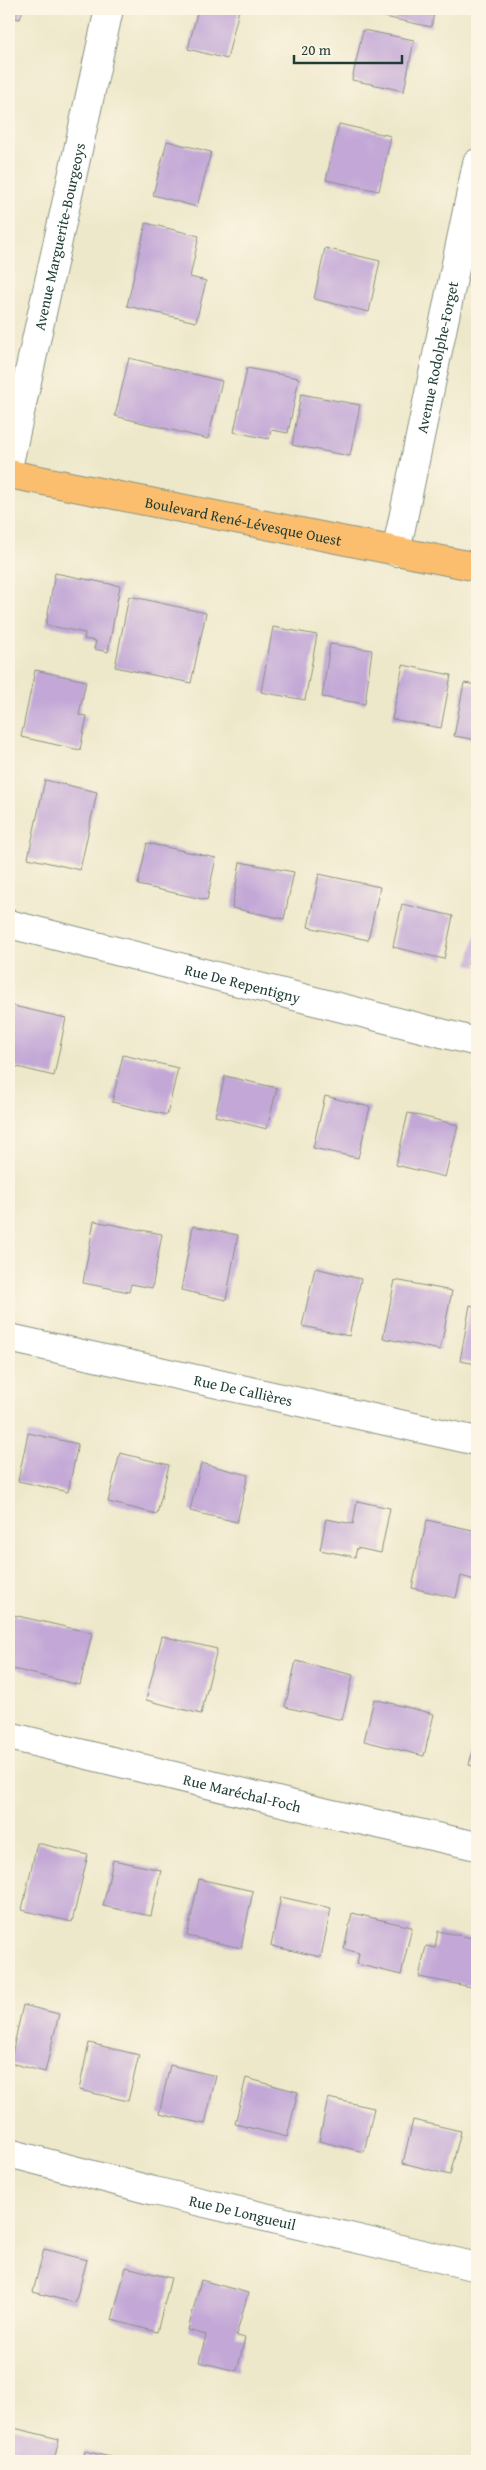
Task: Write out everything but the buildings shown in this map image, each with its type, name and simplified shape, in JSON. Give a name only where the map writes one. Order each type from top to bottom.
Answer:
[{"type":"main road","name":"Boulevard René-Lévesque Ouest","points":[[9,474],[477,567]]},
{"type":"street","name":"Avenue Marguerite-Bourgeoys","points":[[9,463],[109,9]]},
{"type":"street","name":"Avenue Rodolphe-Forget","points":[[396,552],[477,163]]},
{"type":"street","name":"Rue De Repentigny","points":[[9,924],[477,1042]]},
{"type":"street","name":"Rue De Callières","points":[[9,1338],[477,1441]]},
{"type":"street","name":"Rue Maréchal-Foch","points":[[9,1736],[318,1811],[477,1846]]},
{"type":"street","name":"Rue De Longueuil","points":[[9,2153],[154,2191],[477,2267]]}]
